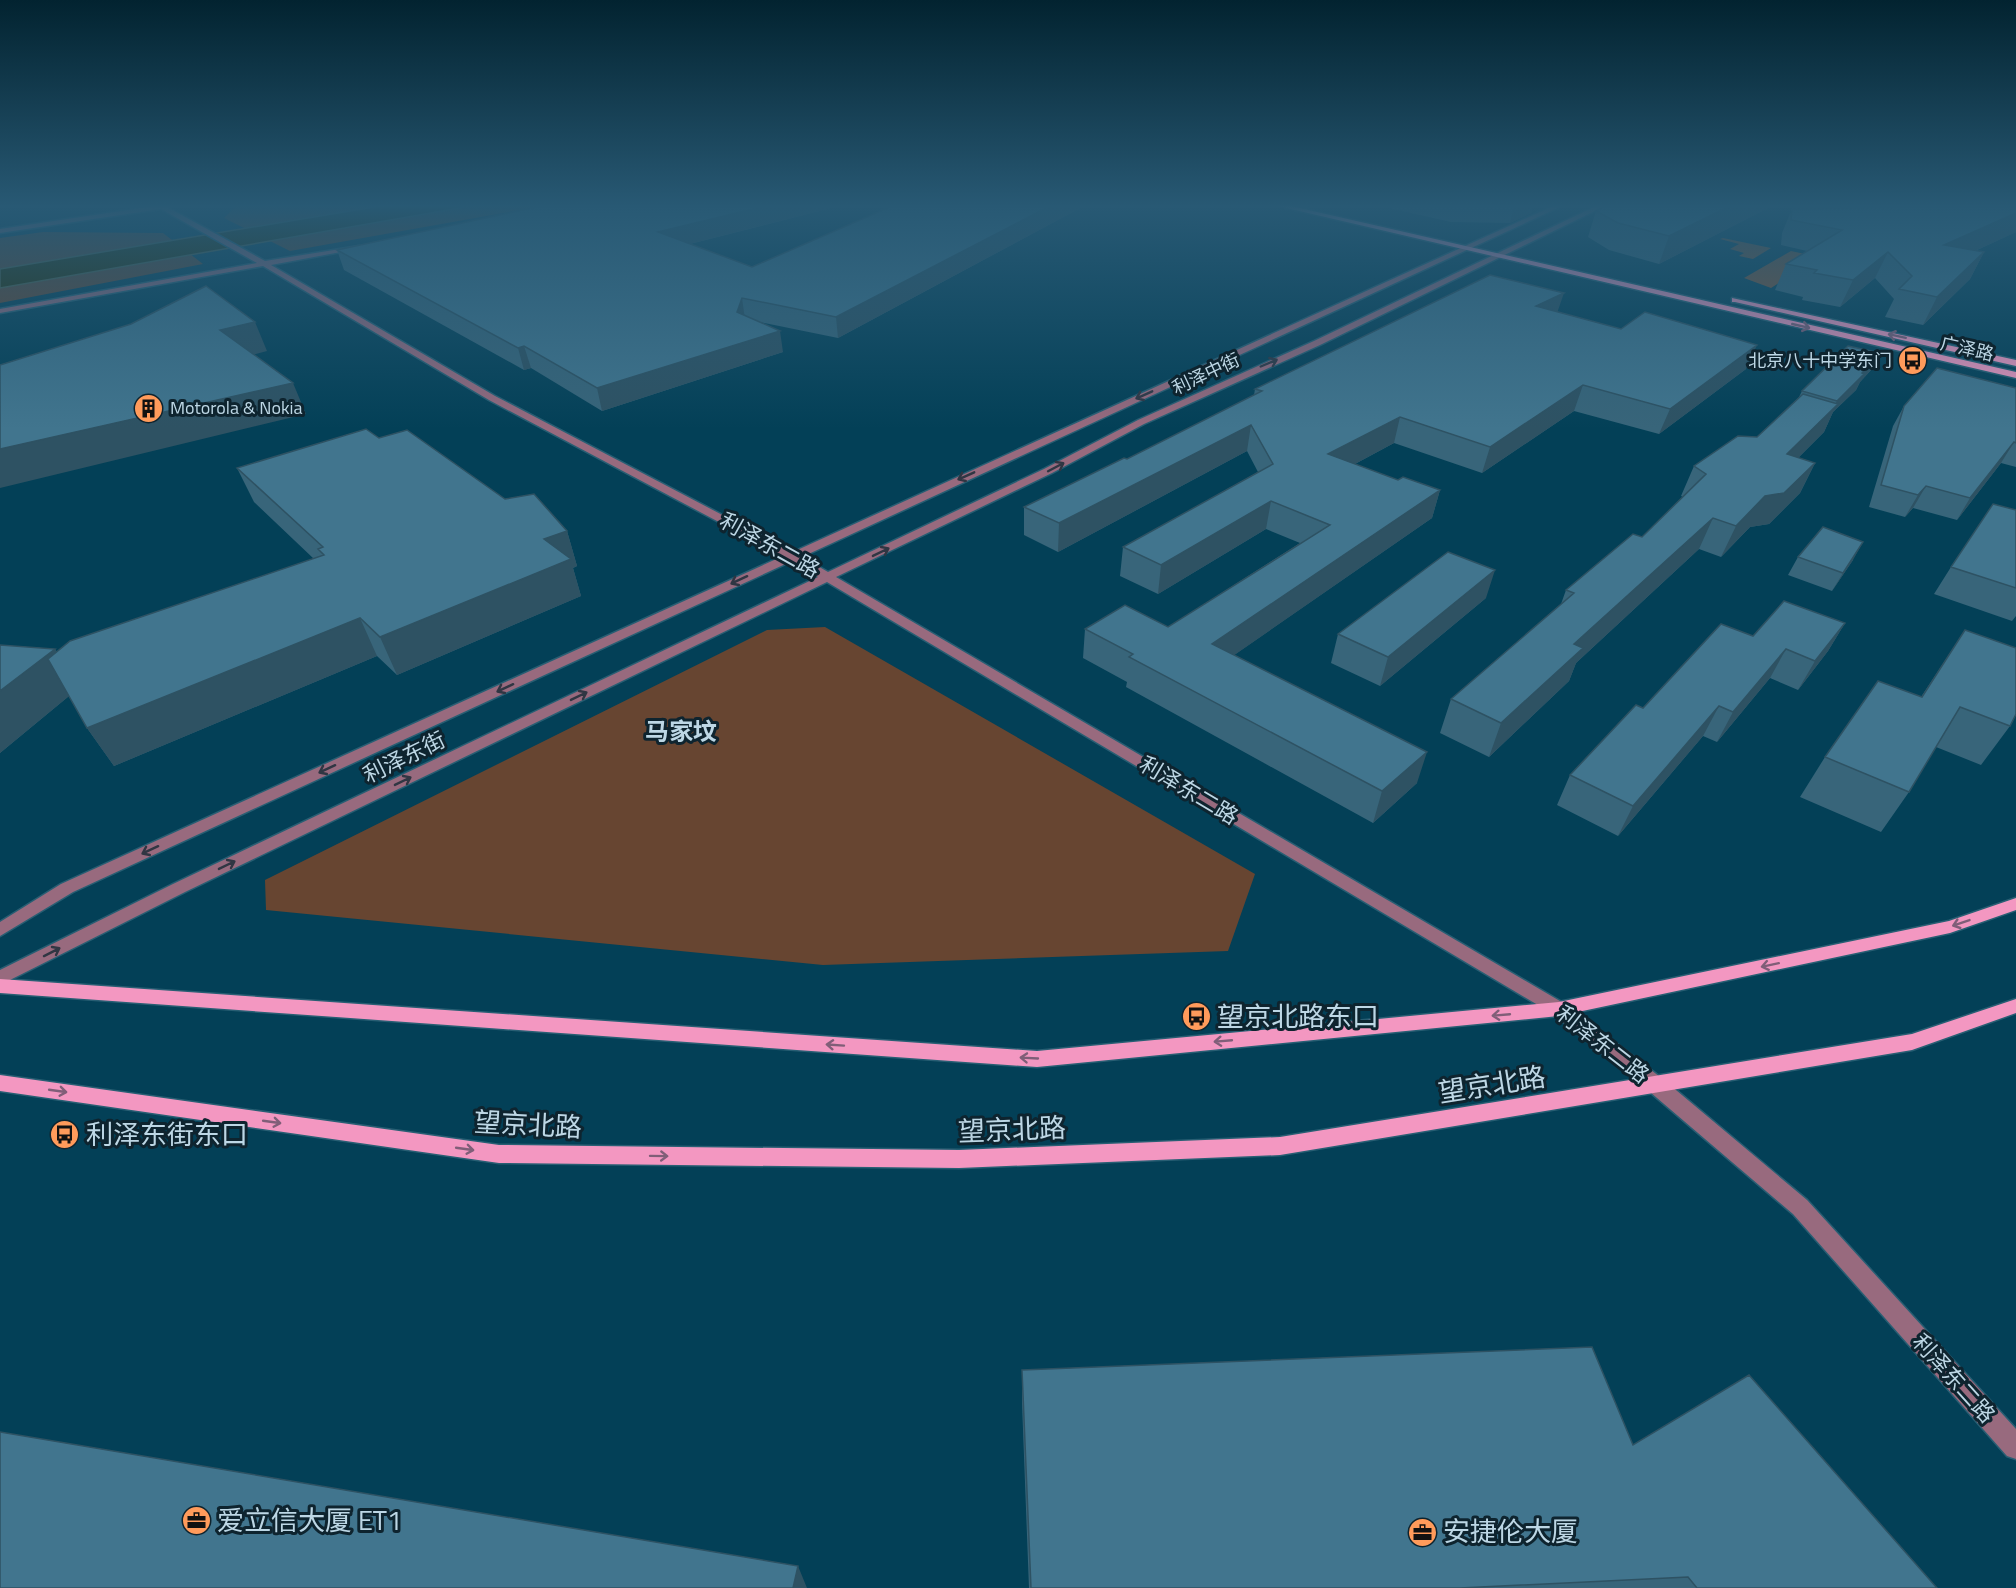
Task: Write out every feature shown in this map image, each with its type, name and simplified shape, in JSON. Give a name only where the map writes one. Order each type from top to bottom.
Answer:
[{"type":"main road","name":"广泽路","points":[[1599,280],[2016,375]]},
{"type":"main road","points":[[1645,280],[1703,293]]},
{"type":"main road","name":"广泽路","points":[[1726,298],[2016,363]]},
{"type":"main road","points":[[0,986],[1037,1059],[1560,1009],[1950,927],[2016,904]]},
{"type":"main road","name":"望京北路","points":[[0,1083],[499,1154],[959,1159],[1280,1146],[1657,1086],[1912,1042],[2016,1006]]},
{"type":"street","points":[[0,312],[176,280]]},
{"type":"street","name":"利泽东二路","points":[[292,280],[492,398],[792,556],[1560,1009],[1657,1086],[1800,1207],[2016,1447]]},
{"type":"street","name":"利泽中街","points":[[792,556],[1397,280]]},
{"type":"street","name":"利泽中街","points":[[828,577],[1048,471],[1141,422],[1317,343],[1449,280]]},
{"type":"street","name":"利泽东街","points":[[0,930],[67,888],[792,556]]},
{"type":"street","name":"利泽东街","points":[[0,978],[179,888],[828,577]]},
{"type":"shaded area","points":[[0,280],[119,280],[0,303]]},
{"type":"shaded area","points":[[0,280],[45,280],[0,288]]},
{"type":"shaded area","points":[[1750,280],[1783,280],[1771,288]]},
{"type":"shaded area","points":[[825,627],[1255,874],[1228,951],[823,965],[266,910],[265,880],[767,630]]},
{"type":"building","points":[[393,280],[907,280],[836,317],[742,298],[737,312],[780,331],[597,388],[524,346],[518,348]]},
{"type":"building","points":[[1479,280],[1511,280],[1564,293],[1536,306],[1621,329],[1645,312],[1757,345],[1670,409],[1583,385],[1490,447],[1400,417],[1328,454],[1398,480],[1403,477],[1440,490],[1212,644],[1427,752],[1382,791],[1129,657],[1133,654],[1085,629],[1125,605],[1168,627],[1330,525],[1271,501],[1161,565],[1123,547],[1273,464],[1251,425],[1059,523],[1024,507],[1124,458],[1127,459],[1262,391],[1255,389]]},
{"type":"building","points":[[1908,280],[1955,280],[1937,297],[1899,289]]},
{"type":"building","points":[[206,286],[255,322],[220,330],[293,383],[0,449],[0,365],[131,324]]},
{"type":"building","points":[[1848,346],[1880,353],[1862,373],[1864,374],[1837,401],[1802,391]]},
{"type":"building","points":[[1937,368],[2016,388],[2016,443],[2014,442],[1970,498],[1926,486],[1918,495],[1881,485],[1904,406]]},
{"type":"building","points":[[1803,394],[1838,404],[1787,454],[1815,463],[1784,493],[1765,496],[1736,526],[1713,518],[1574,644],[1583,648],[1501,723],[1451,699],[1574,593],[1566,590],[1633,534],[1642,537],[1706,474],[1694,466],[1738,436],[1757,437]]},
{"type":"building","points":[[366,429],[379,438],[407,430],[505,499],[534,494],[567,531],[544,539],[571,559],[380,637],[360,618],[87,728],[48,659],[70,641],[324,555],[318,549],[323,547],[237,468]]},
{"type":"building","points":[[1993,504],[2016,510],[2016,588],[1951,567]]},
{"type":"building","points":[[1823,527],[1863,542],[1843,573],[1798,557]]},
{"type":"building","points":[[1448,552],[1495,570],[1388,657],[1338,634]]},
{"type":"building","points":[[1784,601],[1845,623],[1815,661],[1786,649],[1733,712],[1719,706],[1633,806],[1570,775],[1636,705],[1643,708],[1721,624],[1753,636]]},
{"type":"building","points":[[1965,630],[2016,648],[2016,714],[2010,726],[1960,707],[1909,792],[1825,757],[1878,681],[1922,697]]},
{"type":"building","points":[[0,645],[55,649],[0,691]]},
{"type":"building","name":"安捷伦大厦","points":[[1592,1347],[1633,1445],[1749,1375],[1937,1588],[1697,1588],[1688,1577],[1460,1588],[1031,1588],[1022,1370]]},
{"type":"building","name":"爱立信大厦 ET1","points":[[0,1432],[798,1566],[793,1588],[0,1588]]},
{"type":"place","name":"北京八十中学东门","points":[[1913,361]]},
{"type":"place","name":"Motorola & Nokia","points":[[149,408]]},
{"type":"place","name":"望京北路东口","points":[[1196,1017]]},
{"type":"place","name":"利泽东街东口","points":[[65,1135]]},
{"type":"place","name":"爱立信大厦 ET1","points":[[196,1521]]},
{"type":"place","name":"安捷伦大厦","points":[[1422,1532]]},
{"type":"district","name":"马家坟","points":[[681,732]]}]
